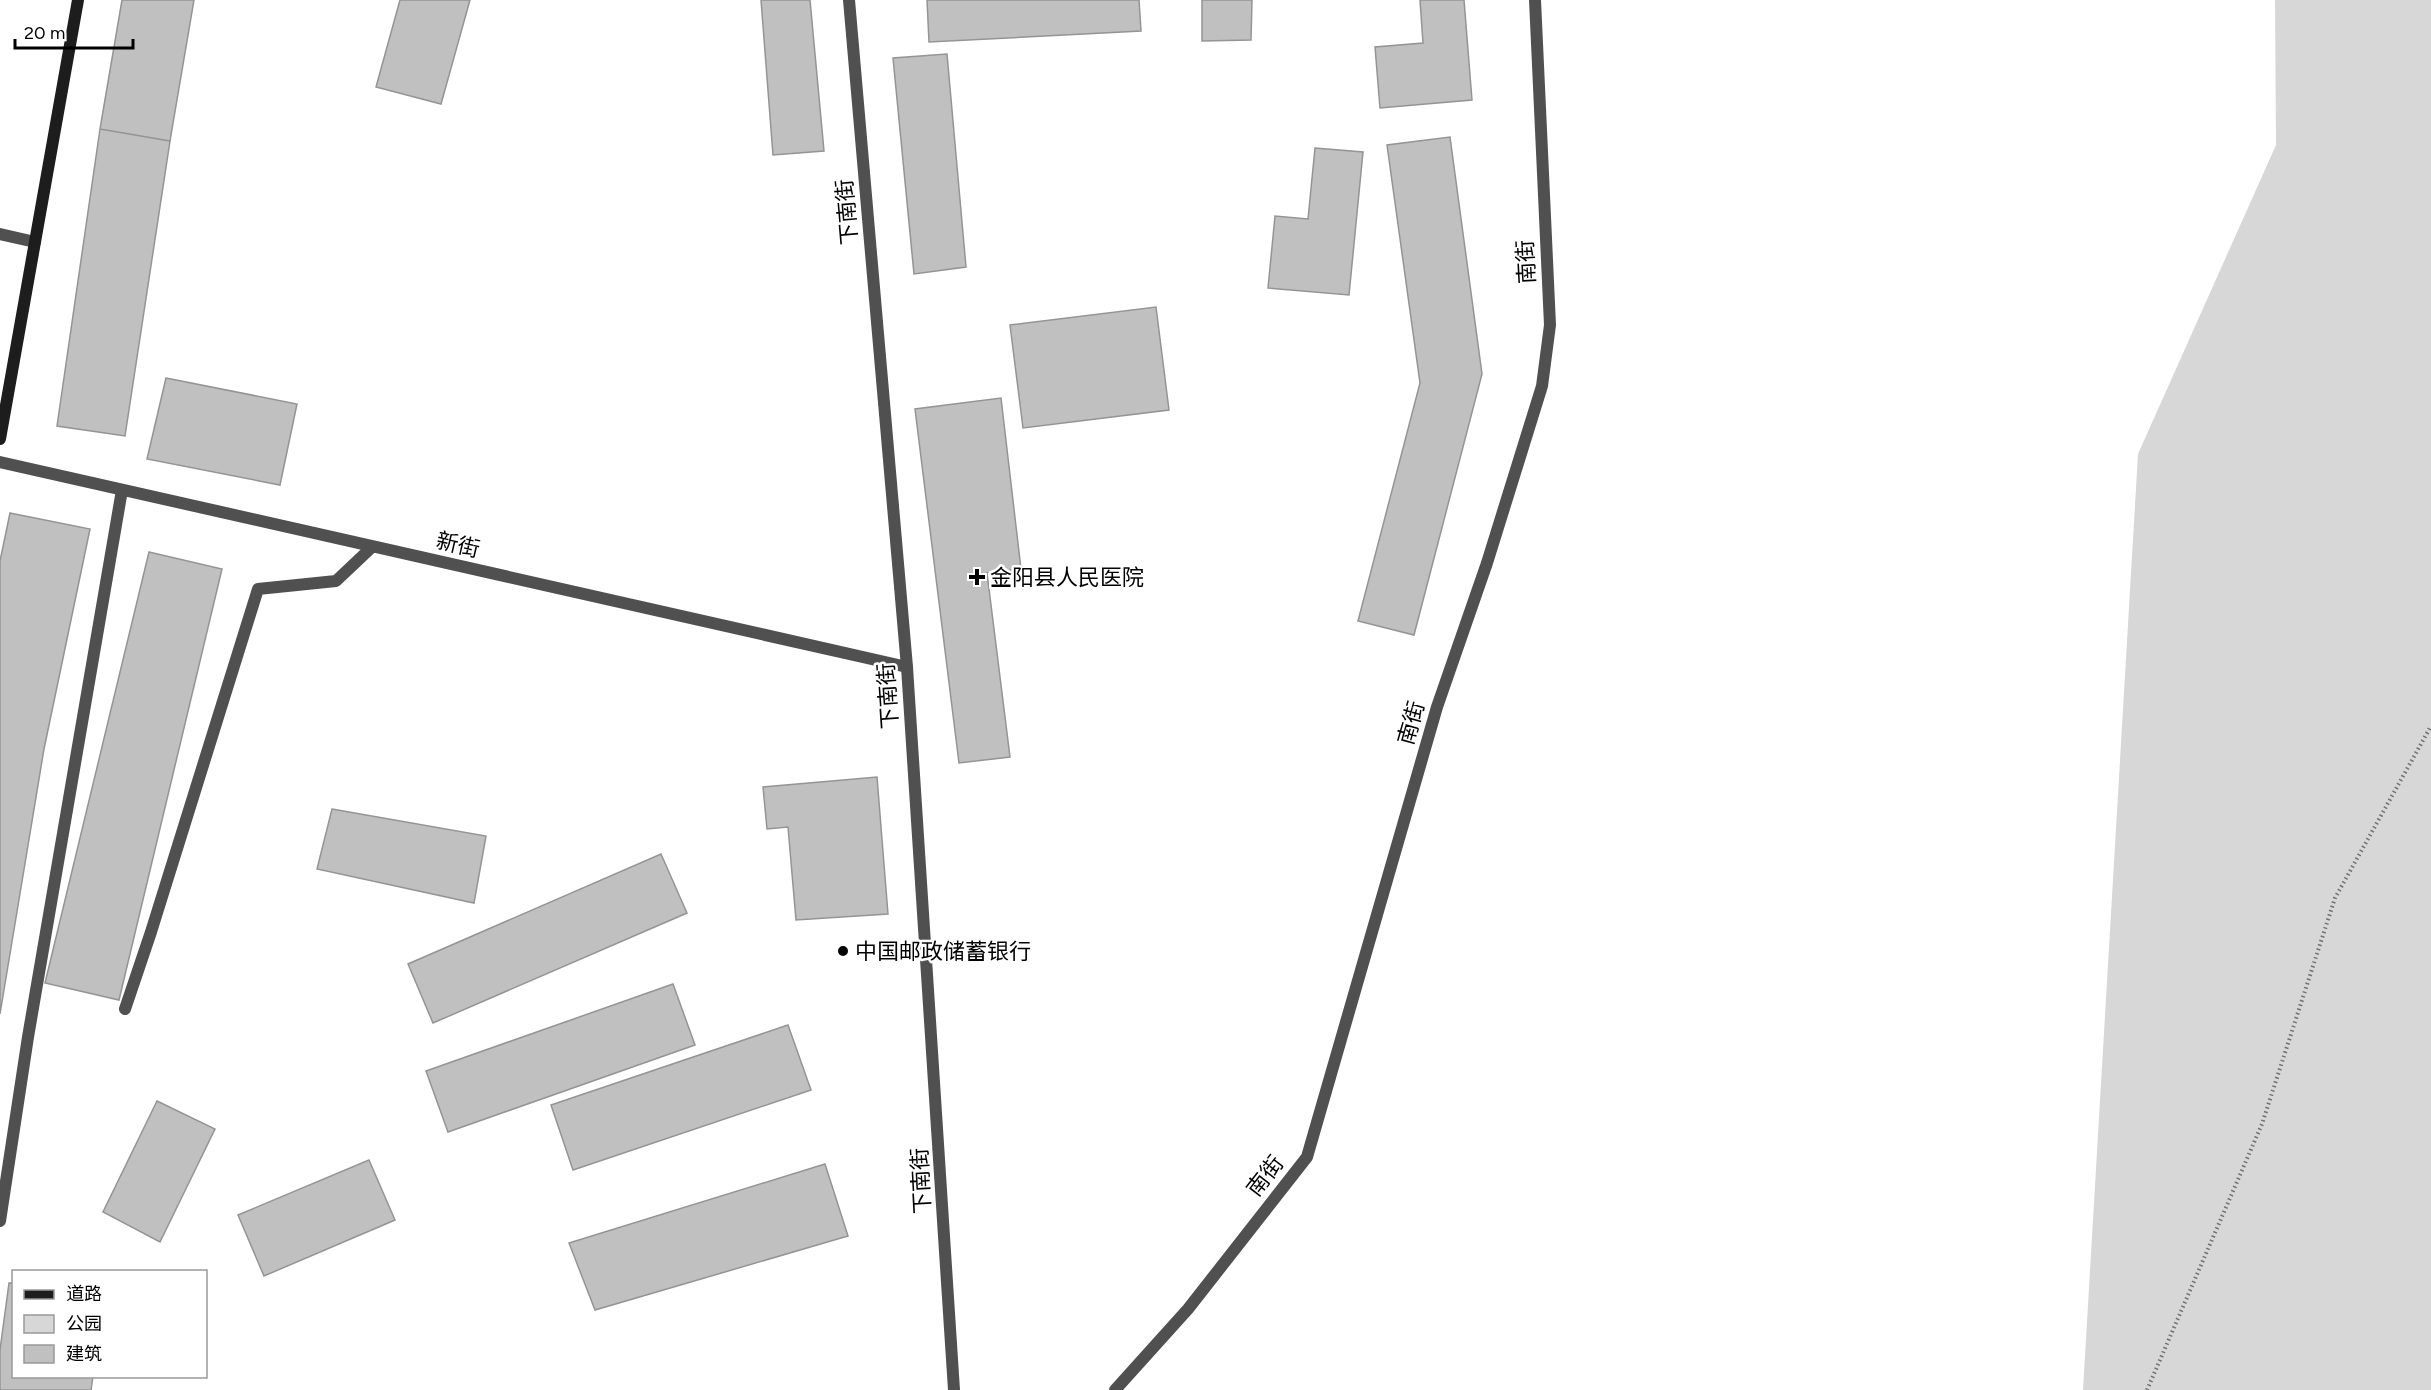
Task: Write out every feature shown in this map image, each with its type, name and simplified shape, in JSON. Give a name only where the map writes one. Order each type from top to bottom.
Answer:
[{"type":"main road","points":[[0,440],[78,0]]},
{"type":"street","name":"下南街","points":[[849,0],[908,668],[954,1390]]},
{"type":"street","name":"南街","points":[[1115,1390],[1188,1309],[1306,1157],[1437,707],[1487,563],[1538,397],[1550,325],[1535,0]]},
{"type":"street","points":[[0,234],[35,242]]},
{"type":"street","name":"新街","points":[[0,462],[908,668]]},
{"type":"street","points":[[0,1221],[32,1014],[122,490]]},
{"type":"street","points":[[125,1009],[258,589],[336,581],[372,547]]},
{"type":"path","points":[[2147,1390],[2262,1124],[2335,898],[2431,726]]},
{"type":"green space","points":[[2275,0],[2431,0],[2431,1390],[2083,1390],[2138,454],[2276,145]]},
{"type":"building","points":[[122,0],[194,0],[170,141],[100,129]]},
{"type":"building","points":[[400,0],[470,0],[441,104],[376,87]]},
{"type":"building","points":[[761,0],[810,0],[824,151],[773,155]]},
{"type":"building","points":[[927,0],[1139,0],[1141,31],[929,42]]},
{"type":"building","points":[[1202,0],[1252,0],[1251,40],[1202,41]]},
{"type":"building","points":[[1420,0],[1464,0],[1472,100],[1380,108],[1375,47],[1423,43]]},
{"type":"building","points":[[947,54],[966,267],[914,274],[893,58]]},
{"type":"building","points":[[100,129],[170,141],[125,436],[57,426]]},
{"type":"building","points":[[1450,137],[1482,374],[1414,635],[1358,621],[1420,383],[1387,145]]},
{"type":"building","points":[[1315,148],[1363,152],[1349,295],[1268,288],[1275,216],[1308,219]]},
{"type":"building","points":[[1156,307],[1169,410],[1023,428],[1010,325]]},
{"type":"building","points":[[166,378],[297,404],[280,485],[147,459]]},
{"type":"building","points":[[1001,398],[1021,569],[987,573],[1010,757],[959,763],[915,409]]},
{"type":"building","points":[[10,513],[90,529],[44,749],[0,1014],[0,561]]},
{"type":"building","points":[[149,552],[222,569],[119,1000],[45,983]]},
{"type":"building","points":[[877,777],[888,914],[796,920],[788,827],[767,829],[763,787]]},
{"type":"building","points":[[332,809],[486,836],[474,903],[317,869]]},
{"type":"building","points":[[661,854],[687,913],[433,1023],[408,964]]},
{"type":"building","points":[[673,984],[695,1045],[448,1132],[426,1071]]},
{"type":"building","points":[[788,1025],[811,1090],[573,1170],[551,1105]]},
{"type":"building","points":[[157,1101],[215,1129],[160,1242],[103,1212]]},
{"type":"building","points":[[369,1160],[395,1220],[264,1276],[238,1215]]},
{"type":"building","points":[[825,1164],[848,1236],[595,1310],[569,1243]]},
{"type":"building","points":[[9,1283],[12,1283],[12,1378],[93,1378],[91,1390],[0,1390],[0,1350]]},
{"type":"place","name":"金阳县人民医院","points":[[977,577]]},
{"type":"place","name":"中国邮政储蓄银行","points":[[843,951]]}]
